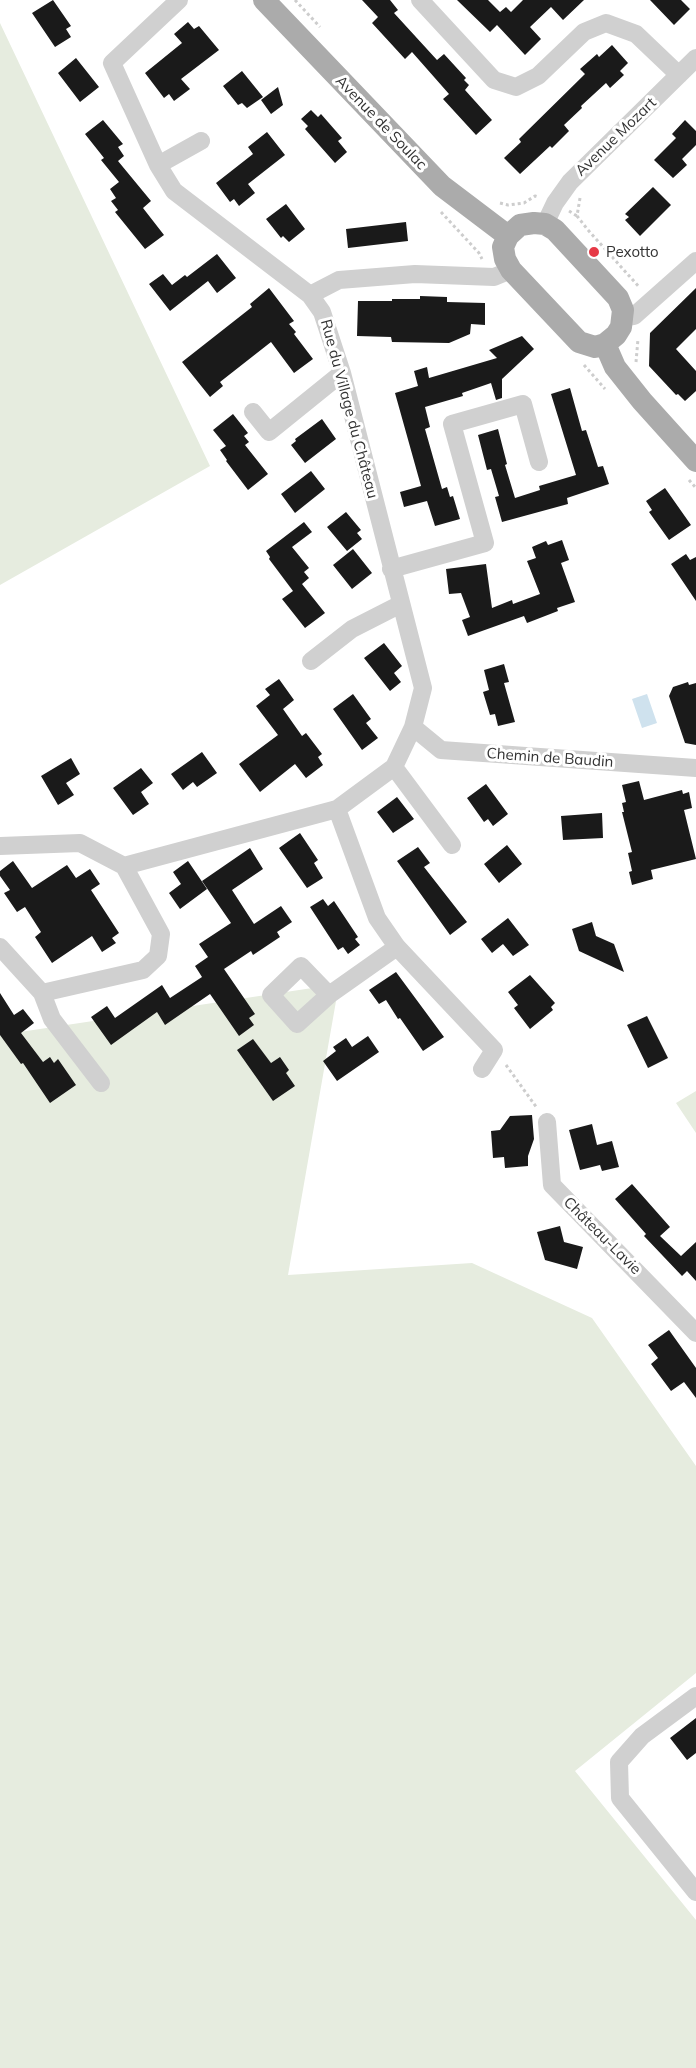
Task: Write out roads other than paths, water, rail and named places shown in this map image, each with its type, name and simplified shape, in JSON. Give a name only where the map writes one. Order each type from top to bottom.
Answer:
[{"type":"main road","name":"Avenue de Soulac","points":[[264,0],[442,186],[508,236]]},
{"type":"main road","points":[[545,224],[555,230],[618,298],[623,310],[621,327],[616,335],[605,344],[595,347],[579,342],[503,274],[505,259],[503,247],[508,236],[520,225],[545,224]]},
{"type":"main road","points":[[605,344],[615,367],[692,470]]},
{"type":"street","name":"Rue du Village du Château","points":[[124,866],[337,809],[394,767],[413,727],[423,687],[342,373],[322,312],[310,295],[174,191],[158,165],[112,63],[179,0]]},
{"type":"street","points":[[420,0],[494,80],[516,87],[538,76],[584,32],[606,23],[636,34],[679,75]]},
{"type":"street","name":"Avenue Mozart","points":[[545,224],[555,203],[577,175],[696,58]]},
{"type":"street","points":[[158,165],[201,141]]},
{"type":"street","points":[[623,318],[634,316],[696,261]]},
{"type":"street","points":[[310,295],[339,280],[415,274],[503,274]]},
{"type":"street","points":[[252,412],[269,432],[342,373]]},
{"type":"street","points":[[391,569],[485,543],[452,424],[523,404],[539,462]]},
{"type":"street","points":[[311,661],[352,629],[401,604]]},
{"type":"street","name":"Chemin de Baudin","points":[[413,727],[441,750],[696,768]]},
{"type":"street","points":[[394,767],[452,845]]},
{"type":"street","points":[[337,809],[377,918],[397,946],[494,1050],[482,1069]]},
{"type":"street","points":[[0,846],[81,843],[124,866],[161,934],[158,956],[143,970],[42,993]]},
{"type":"street","points":[[329,995],[397,946]]},
{"type":"street","points":[[0,947],[42,993],[52,1019],[101,1083]]},
{"type":"street","name":"Château-Lavie","points":[[547,1122],[552,1185],[696,1333]]},
{"type":"street","points":[[696,1696],[642,1736],[619,1762],[620,1798],[696,1892]]},
{"type":"water","points":[[647,694],[657,723],[642,728],[632,699]]},
{"type":"place","name":"Pexotto","points":[[594,252]]}]
